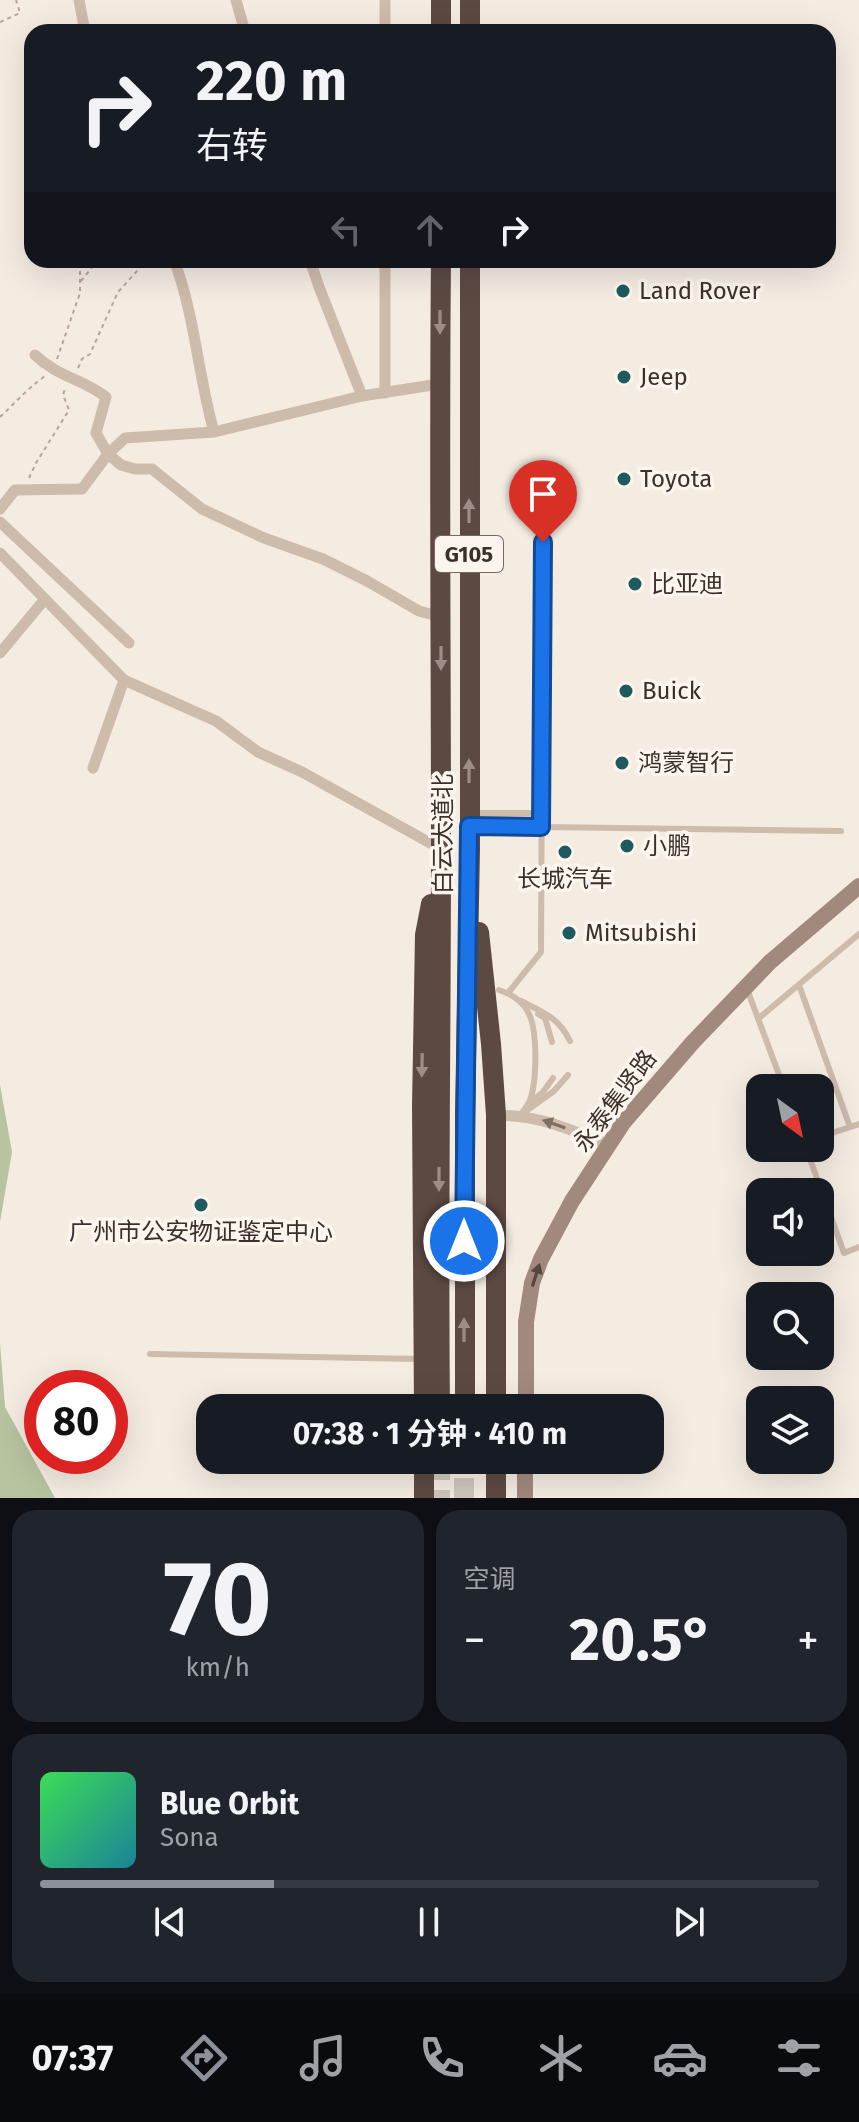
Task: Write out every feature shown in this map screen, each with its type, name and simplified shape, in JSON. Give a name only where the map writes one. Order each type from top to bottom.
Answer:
[{"type":"highway","points":[[441,0],[441,24]]},
{"type":"highway","points":[[470,0],[470,24]]},
{"type":"highway","name":"白云大道北","points":[[440,1394],[441,268]]},
{"type":"highway","name":"白云大道北","points":[[465,1394],[465,1129],[470,849],[470,268]]},
{"type":"highway","name":"G105","points":[[424,1394],[422,1107],[425,935],[441,849]]},
{"type":"highway","name":"G105","points":[[470,849],[496,1115],[496,1394]]},
{"type":"highway","points":[[424,1474],[424,1498]]},
{"type":"highway","points":[[496,1474],[496,1498]]},
{"type":"street","points":[[79,0],[84,24]]},
{"type":"street","points":[[236,0],[243,24]]},
{"type":"street","points":[[385,0],[385,24]]},
{"type":"street","points":[[177,268],[214,432]]},
{"type":"street","points":[[313,268],[362,396]]},
{"type":"street","points":[[385,268],[385,393]]},
{"type":"street","points":[[35,355],[48,367],[96,389],[106,397],[96,433],[108,454],[121,465],[152,469],[202,509],[264,538],[323,559],[419,611],[441,617]]},
{"type":"street","points":[[0,509],[15,490],[82,489],[108,454],[125,438],[214,432],[362,396],[439,384]]},
{"type":"street","points":[[0,522],[129,643]]},
{"type":"street","points":[[0,553],[124,680],[216,721],[258,752],[302,772],[441,849]]},
{"type":"street","points":[[0,653],[45,599]]},
{"type":"street","points":[[93,768],[124,680]]},
{"type":"street","name":"永泰集贤路","points":[[526,1394],[526,1322],[532,1283],[555,1231],[608,1145],[655,1083],[746,985],[859,886]]},
{"type":"street","points":[[496,1115],[520,1115],[544,1120],[608,1145]]},
{"type":"street","points":[[525,1474],[525,1498]]},
{"type":"lane","points":[[508,993],[541,952],[543,542]]},
{"type":"lane","points":[[469,819],[541,813]]},
{"type":"lane","points":[[469,819],[541,827],[841,831]]},
{"type":"lane","points":[[759,1018],[859,934]]},
{"type":"lane","points":[[746,985],[779,1074]]},
{"type":"lane","points":[[799,985],[850,1127]]},
{"type":"lane","points":[[499,990],[545,1018],[552,1042]]},
{"type":"lane","points":[[521,1003],[550,1016],[562,1026],[570,1041]]},
{"type":"lane","points":[[521,1003],[529,1013],[535,1041],[529,1103]]},
{"type":"lane","points":[[520,1115],[547,1097],[568,1075]]},
{"type":"lane","points":[[520,1115],[553,1078]]},
{"type":"lane","points":[[834,1132],[859,1124]]},
{"type":"lane","points":[[811,1162],[844,1253],[859,1247]]},
{"type":"lane","points":[[150,1354],[424,1359]]},
{"type":"path","points":[[0,22],[20,13],[16,0]]},
{"type":"path","points":[[0,417],[26,390],[54,370],[80,293],[80,268]]},
{"type":"path","points":[[80,282],[91,268]]},
{"type":"green space","points":[[0,1085],[12,1152],[0,1222]]},
{"type":"green space","points":[[0,1343],[5,1407],[24,1442],[24,1474],[42,1474],[55,1498],[0,1498]]},
{"type":"tunnel","points":[[440,1474],[440,1498]]},
{"type":"tunnel","points":[[464,1474],[464,1498]]},
{"type":"place","name":"Land Rover","points":[[623,291]]},
{"type":"place","name":"Jeep","points":[[624,377]]},
{"type":"place","name":"Toyota","points":[[624,479]]},
{"type":"place","name":"比亚迪","points":[[635,584]]},
{"type":"place","name":"Buick","points":[[626,691]]},
{"type":"place","name":"鸿蒙智行","points":[[622,763]]},
{"type":"place","name":"小鹏","points":[[627,846]]},
{"type":"place","name":"长城汽车","points":[[565,852]]},
{"type":"place","name":"Mitsubishi","points":[[569,933]]},
{"type":"place","name":"广州市公安物证鉴定中心","points":[[201,1205]]},
{"type":"route","points":[[464,1241],[469,826],[541,827],[543,542]]}]
